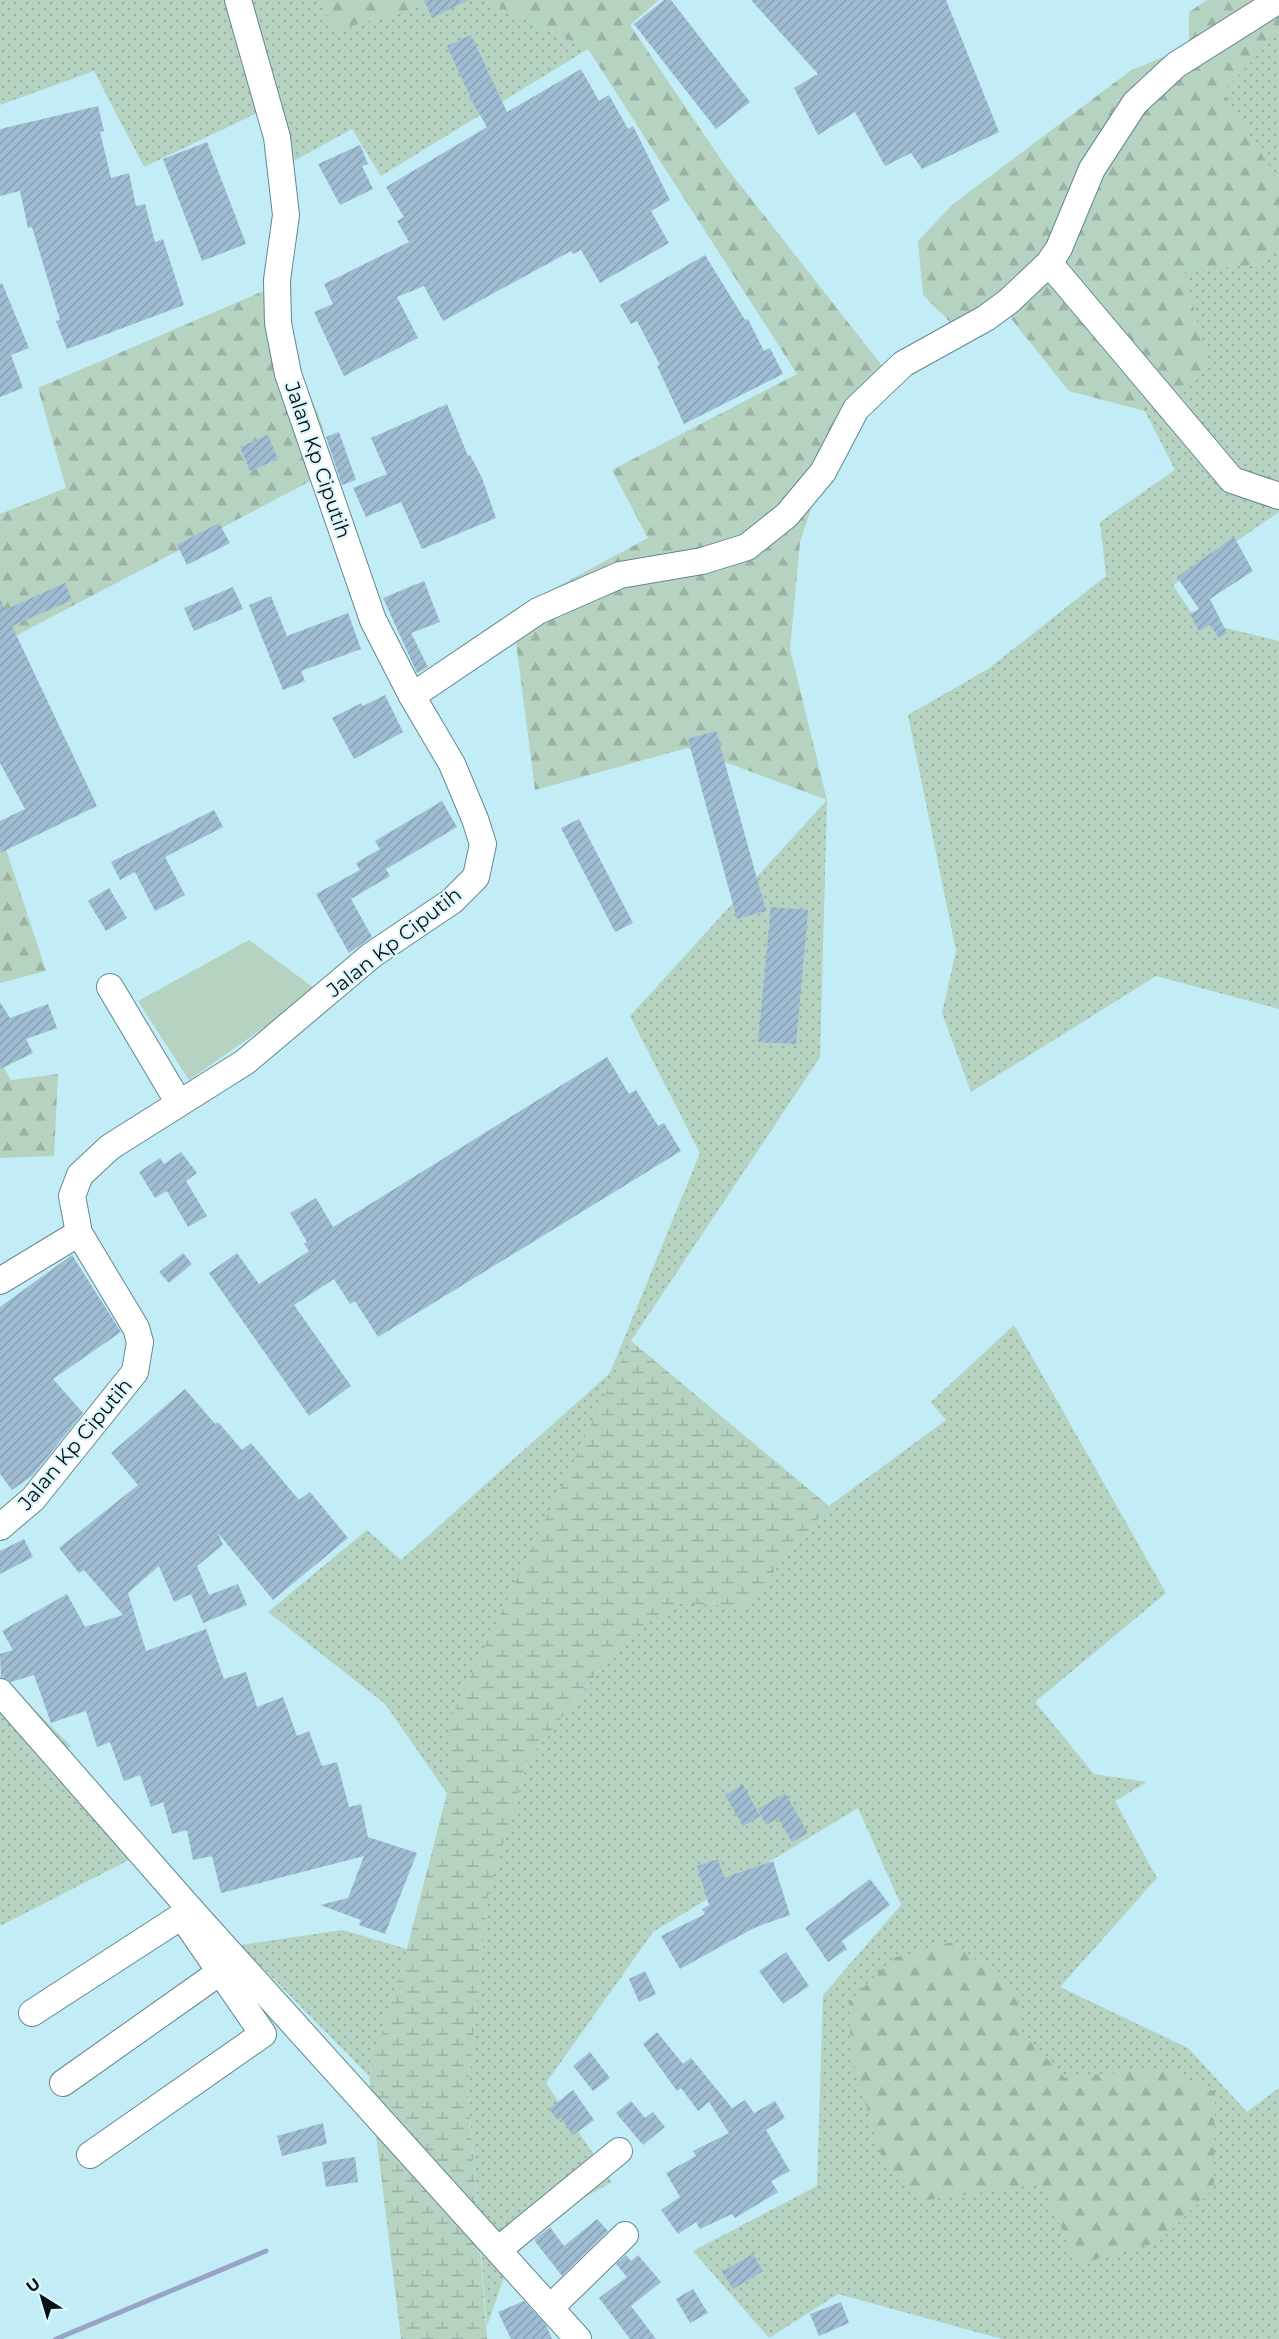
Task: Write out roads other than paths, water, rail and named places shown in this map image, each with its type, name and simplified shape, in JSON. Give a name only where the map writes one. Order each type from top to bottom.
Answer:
[{"type":"street","name":"Jalan Kp Ciputih","points":[[0,1527],[33,1499],[135,1372],[140,1342],[136,1328],[79,1233],[72,1196],[80,1175],[110,1147],[245,1062],[372,955],[452,901],[476,877],[483,844],[476,819],[452,764],[411,696],[373,620],[288,374],[278,323],[277,280],[286,214],[277,137],[238,0]]},
{"type":"street","points":[[411,696],[538,611],[620,575],[702,561],[747,547],[787,515],[823,472],[856,409],[903,364],[986,318],[1009,301],[1049,263],[1059,248],[1092,169],[1135,103],[1176,65],[1279,0]]},
{"type":"street","points":[[1049,263],[1232,480],[1279,496]]},
{"type":"street","points":[[110,987],[179,1103]]},
{"type":"street","points":[[0,1281],[79,1233]]},
{"type":"street","points":[[0,1692],[186,1913],[578,2339]]},
{"type":"street","points":[[90,2155],[263,2034],[220,1972],[186,1913]]},
{"type":"street","points":[[32,2013],[186,1913]]},
{"type":"street","points":[[63,2083],[220,1972]]},
{"type":"street","points":[[498,2250],[619,2151]]},
{"type":"street","points":[[550,2308],[625,2235]]},
{"type":"waterway","points":[[56,2339],[266,2251]]}]
